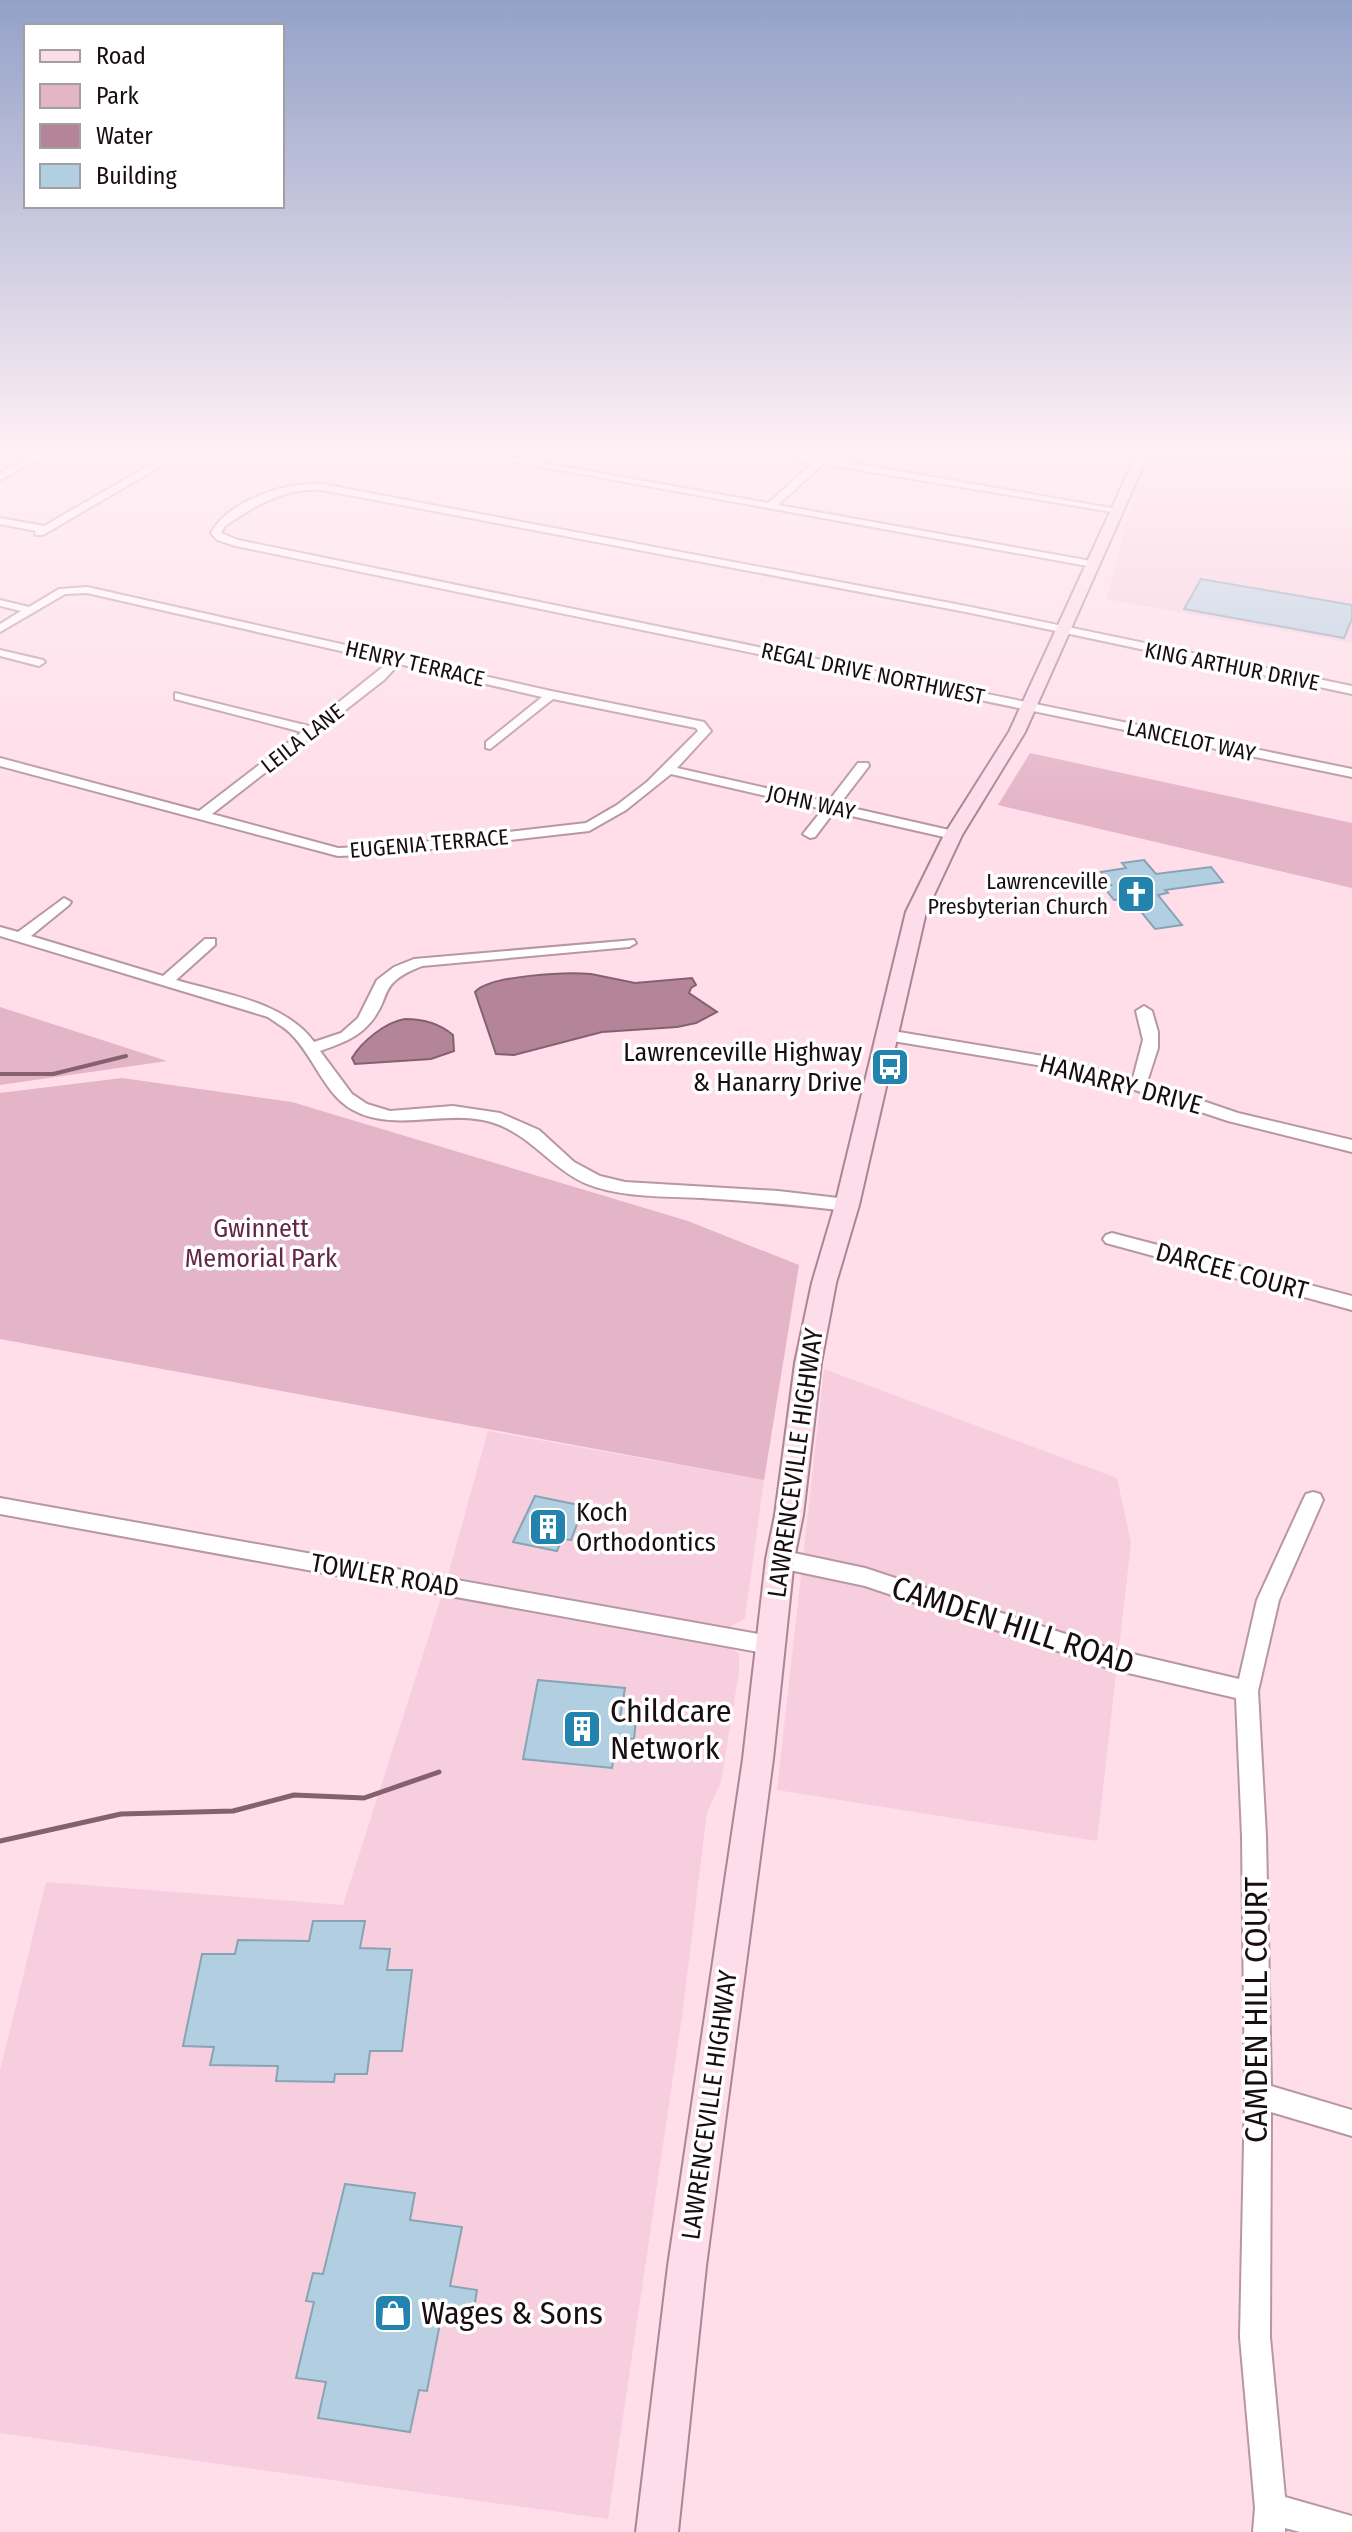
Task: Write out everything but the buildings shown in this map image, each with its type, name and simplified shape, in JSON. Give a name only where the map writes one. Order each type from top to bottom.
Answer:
[{"type":"main road","name":"LAWRENCEVILLE HIGHWAY","points":[[657,2532],[687,2266],[758,1759],[780,1559],[789,1515],[808,1363],[824,1283],[847,1205],[916,912],[953,835],[1030,706],[1090,571]]},
{"type":"street","name":"REGAL DRIVE NORTHWEST","points":[[373,571],[1030,706]]},
{"type":"street","name":"REGAL DRIVE NORTHWEST","points":[[765,571],[966,609],[1064,632]]},
{"type":"street","name":"HENRY TERRACE","points":[[0,629],[73,589],[676,720]]},
{"type":"street","points":[[0,603],[30,610]]},
{"type":"street","name":"KING ARTHUR DRIVE","points":[[1064,632],[1352,690]]},
{"type":"street","points":[[0,653],[39,662]]},
{"type":"street","name":"LEILA LANE","points":[[204,814],[380,677],[398,659]]},
{"type":"street","points":[[490,745],[551,695]]},
{"type":"street","points":[[179,696],[312,731]]},
{"type":"street","name":"LANCELOT WAY","points":[[1030,706],[1352,773]]},
{"type":"street","name":"EUGENIA TERRACE","points":[[0,762],[338,852],[388,850],[589,827],[614,815],[669,770],[705,731],[700,725],[676,720]]},
{"type":"street","points":[[810,834],[863,766]]},
{"type":"street","name":"JOHN WAY","points":[[669,770],[953,835]]},
{"type":"street","points":[[20,937],[64,902]]},
{"type":"street","points":[[0,931],[273,1014],[297,1030],[346,1098],[361,1108],[390,1116],[453,1111],[494,1117],[533,1134],[568,1166],[594,1180],[625,1188],[778,1197],[847,1205]]},
{"type":"street","points":[[167,980],[210,942]]},
{"type":"street","points":[[311,1049],[347,1036],[365,1020],[382,983],[399,970],[419,962],[629,943]]},
{"type":"street","points":[[1138,1085],[1151,1052],[1152,1033],[1144,1011]]},
{"type":"street","name":"HANARRY DRIVE","points":[[887,1035],[1055,1063],[1138,1085],[1234,1117],[1352,1146]]},
{"type":"street","name":"DARCEE COURT","points":[[1112,1239],[1352,1303]]},
{"type":"street","name":"CAMDEN HILL COURT","points":[[1270,2520],[1255,2337],[1258,2095],[1254,1836],[1247,1691],[1268,1600],[1313,1500]]},
{"type":"street","name":"TOWLER ROAD","points":[[0,1506],[769,1645]]},
{"type":"street","name":"CAMDEN HILL ROAD","points":[[780,1559],[879,1582],[1111,1659],[1247,1691]]},
{"type":"street","points":[[1258,2095],[1352,2123]]},
{"type":"street","points":[[1270,2520],[1352,2532]]},
{"type":"shaded area","points":[[1114,571],[1352,571],[1352,643],[1106,599]]},
{"type":"shaded area","points":[[824,1369],[1117,1478],[1131,1543],[1097,1841],[777,1790]]},
{"type":"shaded area","points":[[488,1431],[764,1480],[745,1618],[725,1630],[446,1582]]},
{"type":"shaded area","points":[[442,1595],[726,1645],[739,1654],[739,1672],[721,1782],[707,1812],[683,2009],[608,2519],[0,2433],[0,2071],[46,1882],[343,1905]]},
{"type":"green space","points":[[1030,753],[1352,823],[1352,888],[998,805]]},
{"type":"green space","points":[[0,1007],[167,1061],[0,1085]]},
{"type":"green space","name":"Gwinnett Memorial Park","points":[[122,1078],[292,1102],[688,1221],[799,1265],[764,1480],[0,1339],[0,1093]]},
{"type":"water","points":[[591,974],[635,983],[692,978],[696,985],[689,993],[717,1012],[696,1023],[677,1027],[602,1032],[514,1055],[496,1054],[475,992],[483,986],[512,978]]},
{"type":"water","points":[[405,1019],[442,1027],[453,1035],[454,1051],[431,1059],[355,1064],[352,1058],[368,1039],[390,1024]]},
{"type":"waterway","points":[[0,1074],[53,1074],[126,1056]]},
{"type":"waterway","points":[[0,1841],[121,1814],[233,1811],[294,1795],[364,1798],[439,1772]]},
{"type":"place","name":"Lawrenceville Presbyterian Church","points":[[1136,894]]},
{"type":"place","name":"Lawrenceville Highway & Hanarry Drive","points":[[890,1067]]},
{"type":"place","name":"Koch Orthodontics","points":[[548,1527]]},
{"type":"place","name":"Childcare Network","points":[[582,1729]]},
{"type":"place","name":"Wages & Sons","points":[[393,2313]]}]
